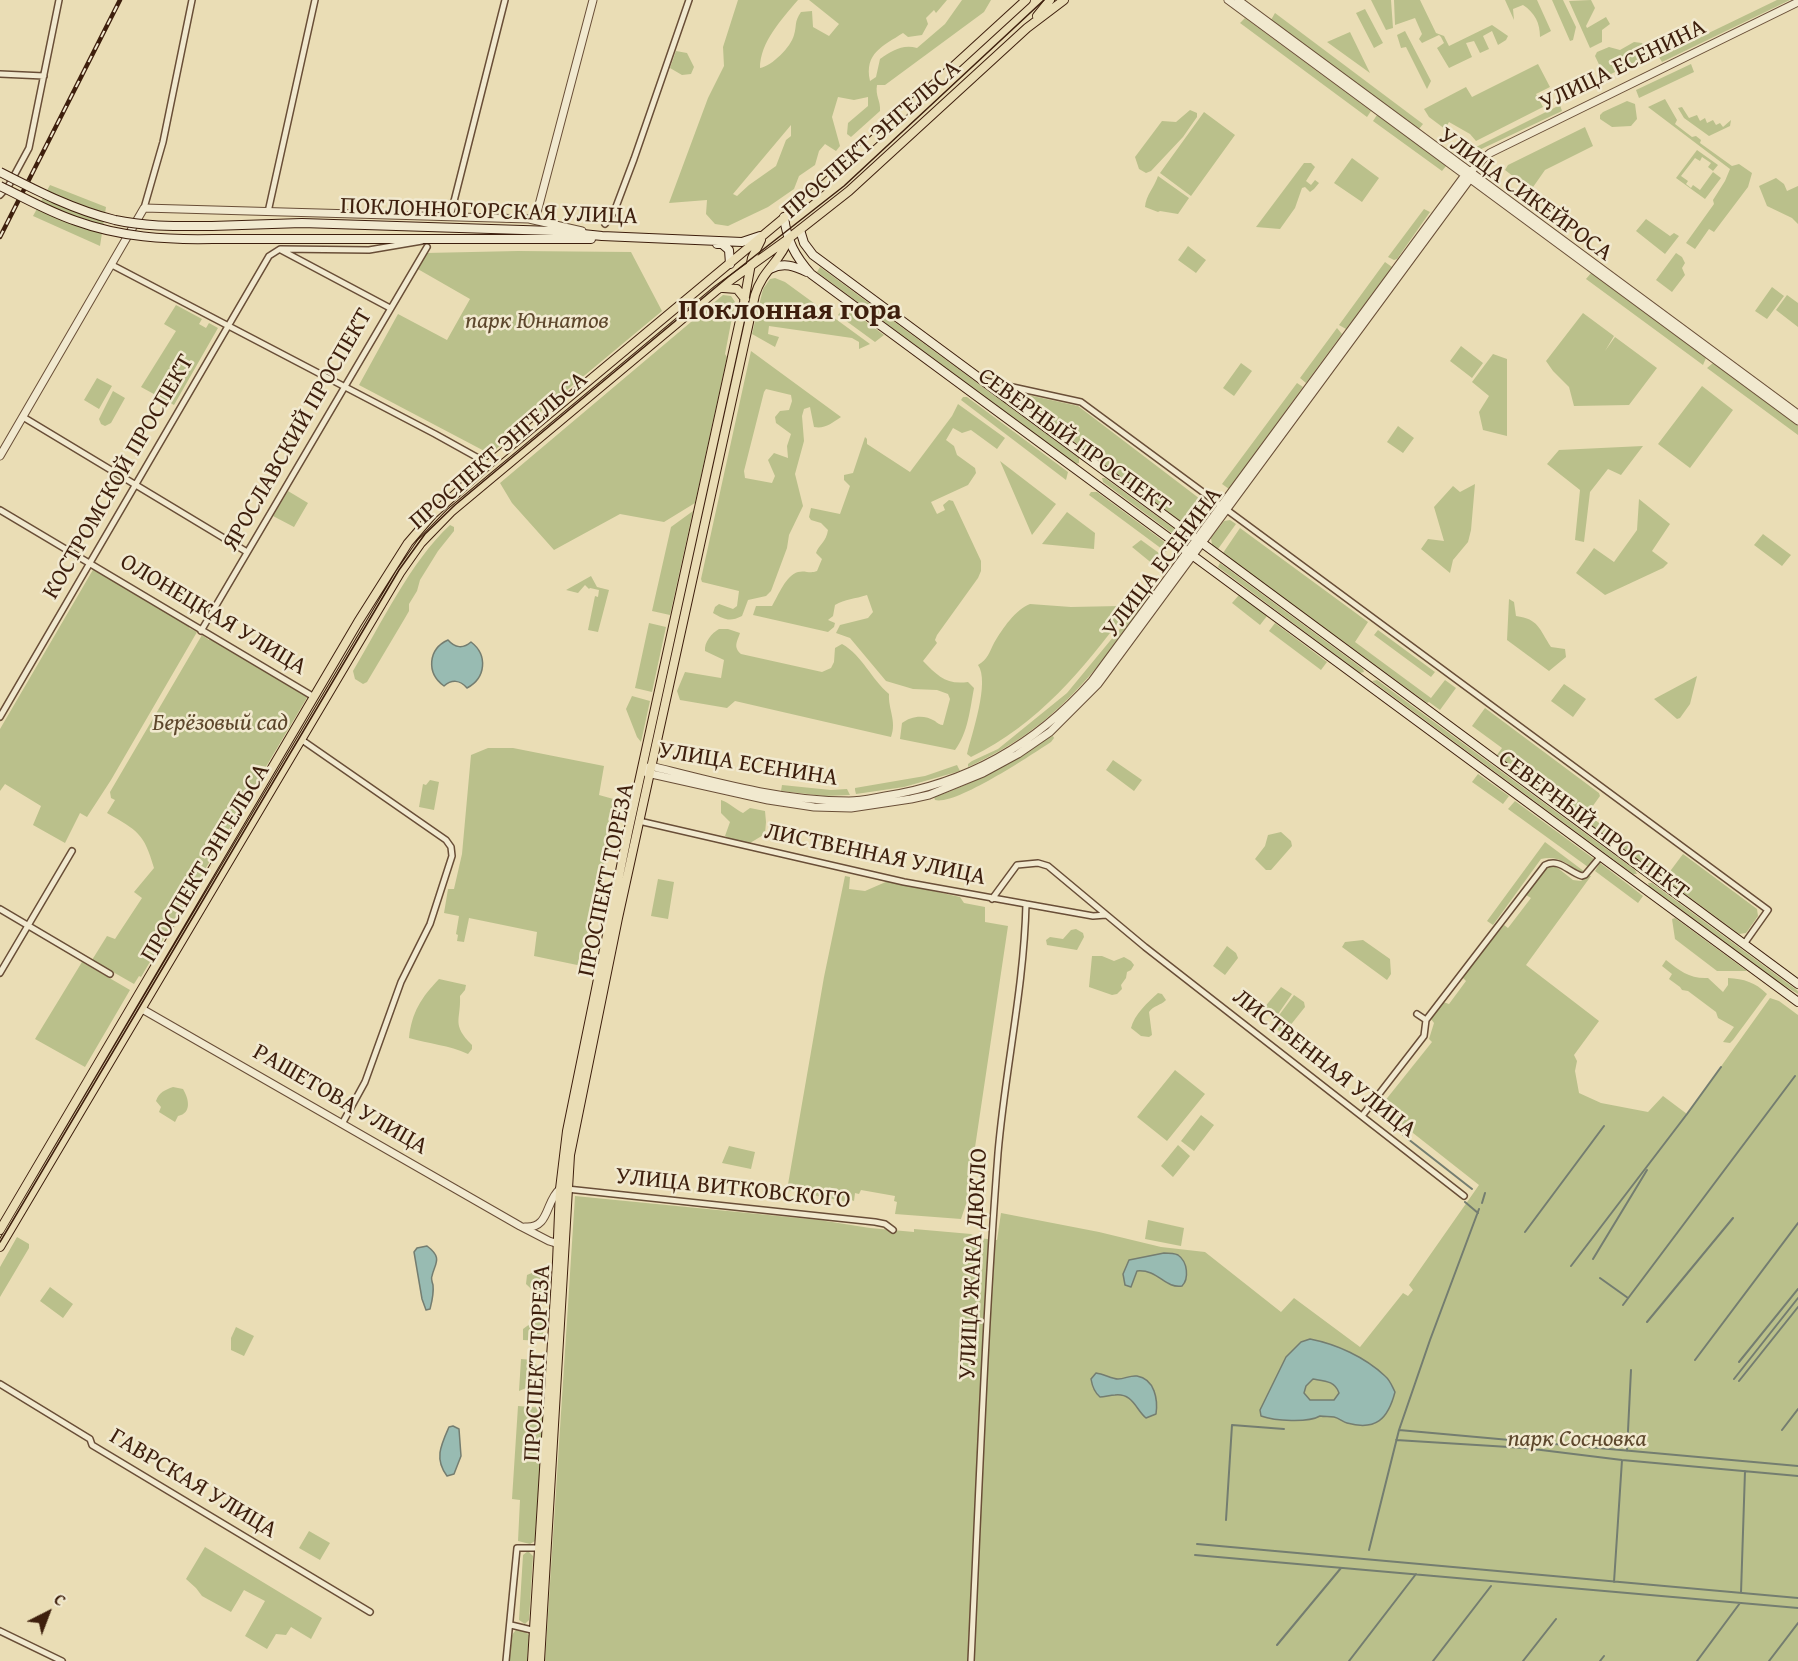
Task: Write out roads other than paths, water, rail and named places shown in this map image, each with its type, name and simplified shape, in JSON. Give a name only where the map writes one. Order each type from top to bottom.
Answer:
[{"type":"main road","points":[[1012,12],[1021,0]]},
{"type":"main road","name":"ПРОСПЕКТ ЭНГЕЛЬСА","points":[[137,1006],[314,697],[408,543],[433,514],[489,464],[730,264],[909,108],[1026,0]]},
{"type":"main road","points":[[1027,28],[1050,0]]},
{"type":"main road","name":"ПРОСПЕКТ ЭНГЕЛЬСА","points":[[0,1247],[3,1227],[417,548],[442,520],[717,290],[800,230],[849,191],[1027,28],[1064,0]]},
{"type":"main road","name":"ПОКЛОННОГОРСКАЯ УЛИЦА","points":[[0,172],[59,201],[117,220],[156,225],[302,223],[554,231],[602,236],[742,242],[764,234]]},
{"type":"main road","name":"ПОКЛОННОГОРСКАЯ УЛИЦА","points":[[0,186],[55,213],[94,227],[156,238],[428,244],[600,239],[722,244],[729,250],[730,264]]},
{"type":"main road","name":"СЕВЕРНЫЙ ПРОСПЕКТ","points":[[784,217],[788,239],[796,256],[811,274],[1191,552],[1798,1002]]},
{"type":"main road","name":"СЕВЕРНЫЙ ПРОСПЕКТ","points":[[800,230],[804,243],[813,255],[1798,984]]},
{"type":"main road","name":"ПРОСПЕКТ ТОРЕЗА","points":[[563,1189],[751,266],[754,252],[764,234]]},
{"type":"main road","name":"ПРОСПЕКТ ТОРЕЗА","points":[[540,1661],[538,1631],[567,1131],[755,295],[765,273],[784,252],[788,239]]},
{"type":"main road","points":[[765,273],[771,268],[787,264],[811,274]]},
{"type":"main road","points":[[717,290],[730,287],[737,289],[745,299]]},
{"type":"main road","points":[[506,450],[507,456],[514,460]]},
{"type":"main road","points":[[1078,469],[1086,462],[1086,457]]},
{"type":"main road","points":[[1095,482],[1099,472],[1105,471]]},
{"type":"main road","points":[[1365,682],[1374,670]]},
{"type":"main road","name":"ПРОСПЕКТ ТОРЕЗА","points":[[532,1661],[538,1631]]},
{"type":"street","points":[[0,195],[9,185],[29,148],[59,0]]},
{"type":"street","points":[[0,456],[144,208],[163,142],[192,0]]},
{"type":"street","points":[[268,212],[315,0]]},
{"type":"street","points":[[450,217],[506,0]]},
{"type":"street","points":[[535,220],[594,0]]},
{"type":"street","points":[[605,224],[614,212],[634,159],[689,0]]},
{"type":"street","name":"УЛИЦА СИКЕЙРОСА","points":[[1228,0],[1798,414]]},
{"type":"street","name":"УЛИЦА СИКЕЙРОСА","points":[[1238,0],[1798,421]]},
{"type":"street","name":"УЛИЦА ЕСЕНИНА","points":[[647,770],[768,794],[851,801],[909,792],[965,774],[1014,749],[1045,727],[1092,681],[1199,541],[1220,505],[1232,493],[1481,160],[1490,153],[1798,2]]},
{"type":"street","points":[[0,75],[44,76]]},
{"type":"street","name":"УЛИЦА ЕСЕНИНА","points":[[1199,541],[1227,510],[1469,175]]},
{"type":"street","name":"ПОКЛОННОГОРСКАЯ УЛИЦА","points":[[144,208],[535,220],[602,236]]},
{"type":"street","points":[[280,249],[369,250],[428,244]]},
{"type":"street","name":"ЯРОСЛАВСКИЙ ПРОСПЕКТ","points":[[201,630],[428,244]]},
{"type":"street","points":[[280,249],[390,308]]},
{"type":"street","name":"КОСТРОМСКОЙ ПРОСПЕКТ","points":[[1,713],[269,256],[280,249]]},
{"type":"street","points":[[112,265],[489,464]]},
{"type":"street","points":[[982,380],[1081,402],[1768,910],[1744,944]]},
{"type":"street","points":[[23,417],[247,552]]},
{"type":"street","name":"ОЛОНЕЦКАЯ УЛИЦА","points":[[0,510],[314,697]]},
{"type":"street","points":[[302,740],[446,840],[451,847],[452,856],[430,924],[401,982],[365,1082],[342,1124]]},
{"type":"street","name":"ЛИСТВЕННАЯ УЛИЦА","points":[[639,821],[916,885],[992,899],[1017,865],[1038,863],[1048,866],[1161,960],[1464,1196]]},
{"type":"street","points":[[0,973],[72,851]]},
{"type":"street","points":[[1362,1116],[1424,1036],[1426,1020],[1545,865],[1559,863],[1582,876],[1601,856]]},
{"type":"street","points":[[992,899],[1093,916],[1106,915]]},
{"type":"street","name":"УЛИЦА ЖАКА ДЮКЛО","points":[[971,1661],[996,1178],[1002,1111],[1017,1006],[1026,904]]},
{"type":"street","points":[[0,909],[110,974]]},
{"type":"street","name":"РАШЕТОВА УЛИЦА","points":[[137,1006],[520,1226],[561,1245]]},
{"type":"street","points":[[1417,1014],[1426,1020]]},
{"type":"street","points":[[520,1226],[534,1227],[541,1223],[554,1193],[563,1189]]},
{"type":"street","name":"УЛИЦА ВИТКОВСКОГО","points":[[563,1189],[875,1222],[885,1224],[893,1230]]},
{"type":"street","name":"ГАВРСКАЯ УЛИЦА","points":[[0,1384],[90,1438],[92,1445],[370,1612]]},
{"type":"street","points":[[506,1661],[517,1548],[543,1548]]},
{"type":"street","points":[[510,1627],[538,1631]]},
{"type":"street","points":[[0,1630],[62,1661]]},
{"type":"water","points":[[448,640],[459,647],[471,642],[480,653],[481,672],[473,684],[467,688],[456,681],[444,686],[434,675],[433,655],[441,644]]},
{"type":"water","points":[[427,1246],[435,1254],[437,1261],[432,1278],[430,1309],[426,1310],[414,1252],[417,1248]]},
{"type":"water","points":[[1164,1253],[1178,1255],[1184,1262],[1186,1275],[1182,1286],[1171,1285],[1144,1271],[1137,1271],[1131,1287],[1125,1285],[1123,1274],[1129,1260]]},
{"type":"water","points":[[1310,1339],[1340,1348],[1359,1357],[1385,1376],[1395,1392],[1384,1416],[1373,1424],[1357,1425],[1332,1417],[1320,1416],[1308,1420],[1291,1420],[1261,1416],[1260,1410],[1286,1357],[1301,1342]],"holes":[[[1313,1379],[1329,1382],[1335,1386],[1339,1393],[1334,1400],[1310,1400],[1304,1393],[1306,1386]]]},
{"type":"water","points":[[1096,1373],[1116,1379],[1134,1376],[1148,1381],[1154,1391],[1156,1414],[1146,1418],[1130,1399],[1121,1395],[1100,1397],[1091,1379]]},
{"type":"water","points":[[449,1427],[459,1429],[461,1456],[454,1474],[447,1476],[441,1464],[440,1452]]},
{"type":"waterway","points":[[1571,1266],[1721,1067]]},
{"type":"waterway","points":[[1623,1305],[1795,1076]]},
{"type":"waterway","points":[[1525,1232],[1604,1126]]},
{"type":"waterway","points":[[1403,1135],[1472,1189]]},
{"type":"waterway","points":[[1593,1259],[1647,1170]]},
{"type":"waterway","points":[[1482,1203],[1485,1193]]},
{"type":"waterway","points":[[1465,1202],[1478,1213]]},
{"type":"waterway","points":[[1369,1550],[1399,1430],[1479,1209]]},
{"type":"waterway","points":[[1647,1322],[1733,1218]]},
{"type":"waterway","points":[[1695,1360],[1798,1223]]},
{"type":"waterway","points":[[1600,1278],[1628,1298]]},
{"type":"waterway","points":[[1739,1362],[1798,1289]]},
{"type":"waterway","points":[[1734,1379],[1798,1298]]},
{"type":"waterway","points":[[1739,1381],[1798,1307]]},
{"type":"waterway","points":[[1627,1451],[1631,1370]]},
{"type":"waterway","points":[[1782,1430],[1798,1409]]},
{"type":"waterway","points":[[1226,1520],[1232,1425],[1284,1429]]},
{"type":"waterway","points":[[1399,1430],[1798,1466]]},
{"type":"waterway","points":[[1396,1440],[1525,1448],[1622,1460],[1798,1476]]},
{"type":"waterway","points":[[1614,1582],[1622,1460]]},
{"type":"waterway","points":[[1741,1593],[1745,1471]]},
{"type":"waterway","points":[[1197,1544],[1798,1598]]},
{"type":"waterway","points":[[1195,1555],[1798,1608]]},
{"type":"waterway","points":[[1277,1645],[1341,1568]]},
{"type":"waterway","points":[[1349,1661],[1416,1574]]},
{"type":"waterway","points":[[1433,1661],[1491,1586]]},
{"type":"waterway","points":[[1697,1661],[1740,1603]]},
{"type":"waterway","points":[[1523,1661],[1556,1619]]},
{"type":"waterway","points":[[1769,1661],[1798,1623]]},
{"type":"waterway","points":[[1600,1661],[1604,1656]]},
{"type":"tram line","points":[[0,1242],[399,570],[425,534],[455,505],[728,277],[844,186],[1044,0]]},
{"type":"railway","points":[[0,237],[120,0]]},
{"type":"district","name":"Поклонная гора","points":[[790,311]]},
{"type":"park label","name":"парк Юннатов","points":[[537,322]]},
{"type":"park label","name":"Берёзовый сад","points":[[220,724]]},
{"type":"park label","name":"парк Сосновка","points":[[1577,1440]]}]
